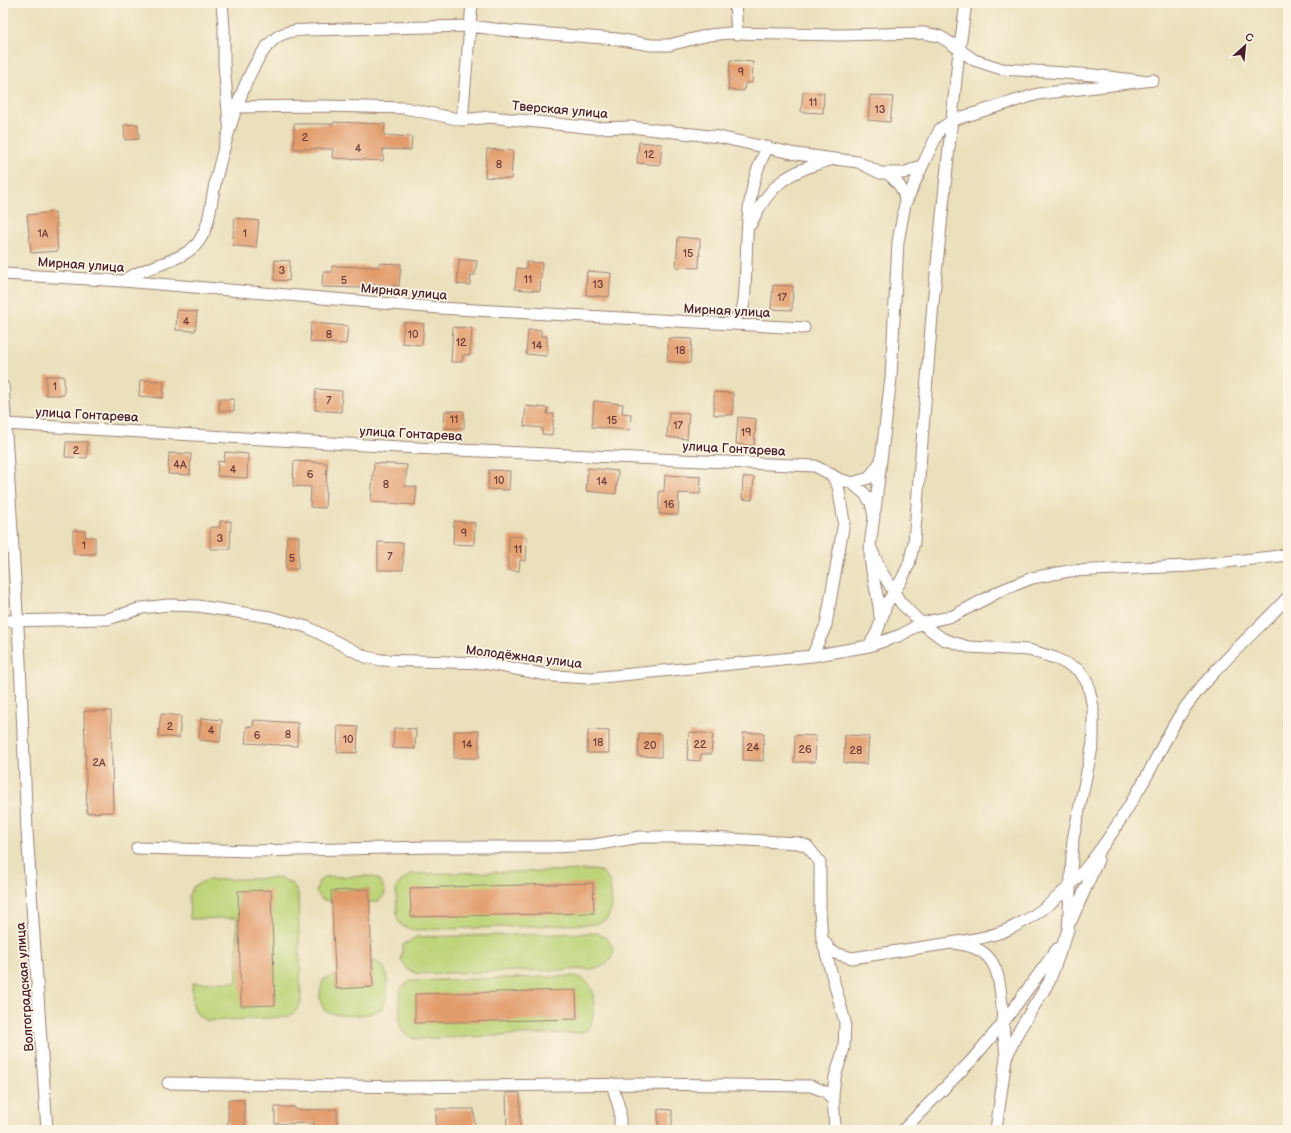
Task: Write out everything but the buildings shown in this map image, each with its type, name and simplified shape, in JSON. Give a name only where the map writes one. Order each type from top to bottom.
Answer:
[{"type":"street","points":[[222,3],[224,63],[230,131]]},
{"type":"street","points":[[462,120],[472,3]]},
{"type":"street","points":[[736,3],[737,34]]},
{"type":"street","points":[[868,646],[876,632],[880,618],[909,564],[914,542],[934,304],[959,49],[966,3]]},
{"type":"street","points":[[123,281],[133,273],[188,252],[201,238],[208,217],[216,179],[236,107],[251,72],[261,56],[277,37],[285,33],[306,30],[470,26],[533,33],[617,39],[651,45],[669,44],[709,35],[840,35],[923,33],[939,36],[974,60],[1002,69],[1094,75],[1140,81]]},
{"type":"street","points":[[905,204],[940,129],[953,120],[1038,94],[1153,80]]},
{"type":"street","name":"Тверская улица","points":[[236,107],[325,106],[405,108],[462,120],[490,117],[594,128],[631,127],[719,137],[796,154],[858,162],[880,173],[904,173],[923,165]]},
{"type":"street","points":[[731,324],[739,315],[744,302],[747,232],[750,203],[761,158],[768,147]]},
{"type":"street","points":[[747,232],[761,203],[786,177],[797,171],[837,159]]},
{"type":"street","points":[[880,618],[879,599],[870,567],[870,546],[882,460],[891,370],[898,242],[905,204],[905,195],[902,188],[887,173]]},
{"type":"street","name":"Мирная улица","points":[[3,274],[123,281],[439,308],[804,328]]},
{"type":"street","name":"Волгоградская улица","points":[[3,386],[18,620],[27,830],[47,1130]]},
{"type":"street","name":"улица Гонтарева","points":[[5,424],[434,449],[815,466],[830,474]]},
{"type":"street","points":[[852,483],[869,478],[882,460]]},
{"type":"street","points":[[830,474],[852,483],[865,494],[871,503],[874,516]]},
{"type":"street","points":[[812,656],[826,624],[844,522],[838,486],[830,474]]},
{"type":"street","points":[[870,546],[881,571],[894,592],[921,623],[943,639],[968,647],[1029,650],[1055,658],[1078,670],[1088,684],[1093,706],[1093,743],[1073,840],[1068,930],[1053,954],[1003,1023],[971,1061],[903,1130]]},
{"type":"street","name":"Молодёжная улица","points":[[3,621],[108,619],[142,608],[168,605],[198,606],[270,617],[307,627],[366,657],[381,660],[484,663],[553,676],[592,678],[812,656],[868,646],[901,635],[921,623],[953,616],[1002,590],[1032,578],[1069,571],[1189,566],[1288,556]]},
{"type":"street","points":[[1006,1058],[1018,1032],[1049,982],[1089,878],[1114,830],[1148,774],[1178,718],[1199,689],[1288,597]]},
{"type":"street","points":[[822,939],[829,949],[835,953],[852,958],[973,940],[1008,929],[1046,907],[1071,887],[1114,830]]},
{"type":"street","points":[[137,848],[254,851],[433,847],[552,847],[594,845],[640,837],[692,836],[798,843],[807,846],[820,862],[820,910],[822,939],[845,1022],[844,1048],[835,1077],[835,1130]]},
{"type":"street","points":[[950,943],[975,948],[990,959],[1000,979],[1006,1058],[996,1130]]},
{"type":"street","points":[[168,1083],[407,1087],[612,1084],[811,1086],[831,1077],[840,1062]]},
{"type":"street","points":[[612,1084],[620,1111],[620,1130]]},
{"type":"street","points":[[811,1086],[826,1092],[834,1102]]},
{"type":"green space","points":[[594,870],[603,872],[610,882],[612,908],[607,919],[596,924],[414,930],[402,926],[398,921],[396,888],[411,874]]},
{"type":"green space","points":[[371,876],[379,880],[385,893],[381,899],[377,901],[369,902],[369,889],[331,891],[332,901],[322,900],[316,892],[319,881],[325,877]]},
{"type":"green space","points":[[280,878],[291,883],[298,893],[300,1005],[294,1013],[287,1017],[207,1021],[197,1014],[193,1005],[192,983],[237,982],[237,918],[190,919],[189,895],[194,886],[207,880]]},
{"type":"green space","points":[[597,933],[607,939],[613,952],[609,962],[602,967],[591,969],[418,974],[407,969],[401,959],[403,945],[416,937]]},
{"type":"green space","points":[[372,960],[384,968],[387,978],[386,1000],[383,1008],[371,1013],[354,1016],[338,1015],[325,1011],[320,999],[321,987],[324,979],[335,975],[336,989],[373,987]]},
{"type":"green space","points":[[576,976],[588,983],[591,987],[593,996],[594,1009],[592,1021],[588,1029],[583,1032],[415,1039],[404,1033],[400,1027],[399,992],[402,987],[411,981]]}]
